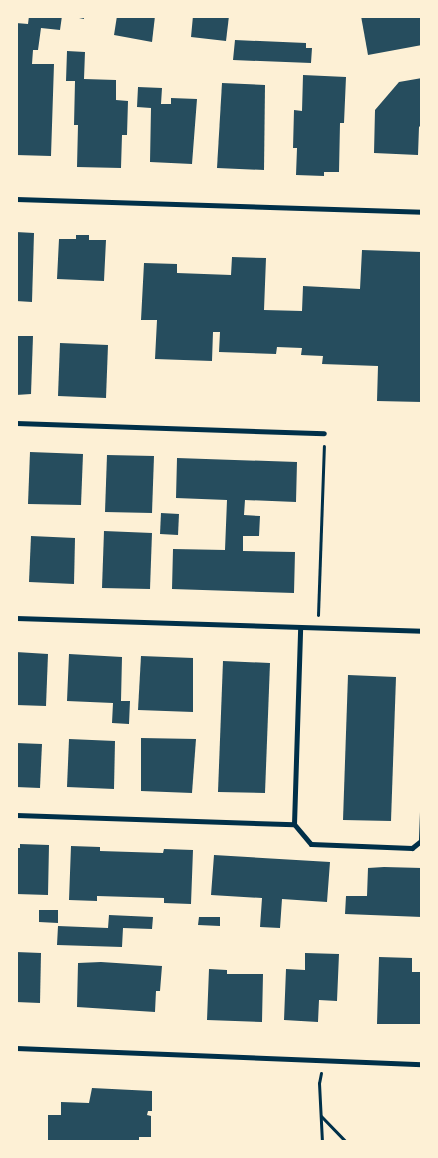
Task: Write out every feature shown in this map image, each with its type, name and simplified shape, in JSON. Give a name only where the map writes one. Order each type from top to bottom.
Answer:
[{"type":"street","points":[[16,198],[422,212]]},
{"type":"street","points":[[16,423],[324,433]]},
{"type":"street","points":[[16,618],[422,631]]},
{"type":"street","points":[[300,628],[294,824],[311,844],[412,848],[421,840],[422,806]]},
{"type":"street","points":[[16,815],[294,824]]},
{"type":"street","points":[[16,1048],[422,1064]]},
{"type":"path","points":[[318,628],[324,433]]},
{"type":"path","points":[[319,1083],[322,1142]]},
{"type":"path","points":[[320,1115],[346,1142]]},
{"type":"building","points":[[29,16],[62,16],[60,30],[41,28],[38,50],[33,50],[32,64],[54,64],[51,156],[16,155],[16,23],[28,24]]},
{"type":"building","points":[[69,16],[84,16],[84,19]]},
{"type":"building","points":[[117,16],[155,16],[152,42],[114,35]]},
{"type":"building","points":[[193,16],[229,16],[226,41],[191,37]]},
{"type":"building","points":[[361,16],[422,16],[422,45],[368,55]]},
{"type":"building","points":[[235,40],[306,43],[306,48],[312,48],[311,63],[233,60]]},
{"type":"building","points":[[67,51],[85,52],[84,79],[116,80],[116,100],[128,101],[127,135],[122,135],[121,168],[77,167],[78,125],[74,125],[75,81],[66,81]]},
{"type":"building","points":[[303,75],[346,77],[344,123],[340,123],[339,172],[324,172],[324,176],[296,175],[297,148],[293,148],[294,110],[302,111]]},
{"type":"building","points":[[422,78],[422,124],[419,127],[418,155],[374,153],[375,110],[399,82]]},
{"type":"building","points":[[222,83],[265,85],[264,170],[217,168]]},
{"type":"building","points":[[138,87],[162,88],[161,104],[171,104],[171,98],[197,99],[192,164],[150,162],[151,108],[137,107]]},
{"type":"building","points":[[16,232],[34,233],[32,302],[16,301]]},
{"type":"building","points":[[76,235],[89,235],[89,240],[106,240],[104,281],[57,279],[59,239],[76,239]]},
{"type":"building","points":[[362,250],[422,252],[422,402],[377,401],[378,366],[322,364],[323,356],[301,355],[302,348],[277,347],[276,354],[219,352],[220,332],[213,332],[212,361],[155,359],[157,320],[141,320],[144,263],[177,264],[177,273],[231,275],[232,257],[266,258],[264,310],[302,311],[303,286],[360,289]]},
{"type":"building","points":[[16,336],[33,336],[31,394],[16,395]]},
{"type":"building","points":[[60,343],[108,345],[106,398],[58,396]]},
{"type":"building","points":[[30,452],[83,454],[81,505],[28,504]]},
{"type":"building","points":[[107,455],[154,456],[152,513],[105,512]]},
{"type":"building","points":[[177,458],[297,462],[296,502],[245,500],[244,515],[260,516],[259,536],[243,536],[243,551],[295,552],[294,593],[172,589],[173,549],[225,550],[227,500],[176,498]]},
{"type":"building","points":[[161,513],[179,514],[178,535],[160,534]]},
{"type":"building","points":[[104,531],[152,533],[150,589],[102,588]]},
{"type":"building","points":[[31,536],[75,538],[74,584],[29,582]]},
{"type":"building","points":[[16,652],[48,654],[46,706],[16,705]]},
{"type":"building","points":[[69,654],[122,657],[121,701],[130,701],[129,724],[112,723],[113,703],[67,701]]},
{"type":"building","points":[[141,656],[193,658],[193,712],[138,710]]},
{"type":"building","points":[[223,661],[270,663],[265,793],[218,792]]},
{"type":"building","points":[[348,675],[396,677],[391,821],[343,820]]},
{"type":"building","points":[[141,738],[196,739],[192,793],[141,791]]},
{"type":"building","points":[[69,739],[115,741],[114,789],[67,787]]},
{"type":"building","points":[[16,743],[42,744],[40,788],[16,787]]},
{"type":"building","points":[[20,844],[49,845],[48,895],[16,894],[16,848],[20,848]]},
{"type":"building","points":[[71,846],[100,847],[100,851],[163,853],[164,849],[193,850],[191,904],[164,903],[164,898],[97,896],[97,901],[69,900]]},
{"type":"building","points":[[214,855],[330,862],[327,902],[282,899],[280,928],[260,927],[262,898],[211,895]]},
{"type":"building","points":[[368,868],[422,868],[422,917],[345,914],[346,896],[367,896]]},
{"type":"building","points":[[39,910],[58,910],[58,923],[39,922]]},
{"type":"building","points":[[109,915],[153,917],[152,929],[123,928],[122,947],[57,945],[58,926],[108,928]]},
{"type":"building","points":[[199,917],[220,917],[220,926],[198,925]]},
{"type":"building","points":[[16,952],[41,953],[40,1003],[16,1002]]},
{"type":"building","points":[[305,953],[339,954],[337,1001],[319,1000],[318,1022],[284,1020],[286,969],[305,970]]},
{"type":"building","points":[[379,957],[412,958],[412,972],[422,972],[422,1024],[377,1024]]},
{"type":"building","points":[[101,962],[162,966],[160,991],[156,991],[155,1012],[77,1007],[78,963]]},
{"type":"building","points":[[209,969],[227,970],[227,974],[263,974],[262,1022],[207,1020]]},
{"type":"building","points":[[92,1088],[152,1091],[152,1111],[148,1111],[147,1115],[151,1116],[151,1137],[139,1137],[139,1142],[48,1142],[48,1115],[61,1115],[61,1102],[89,1103]]}]
